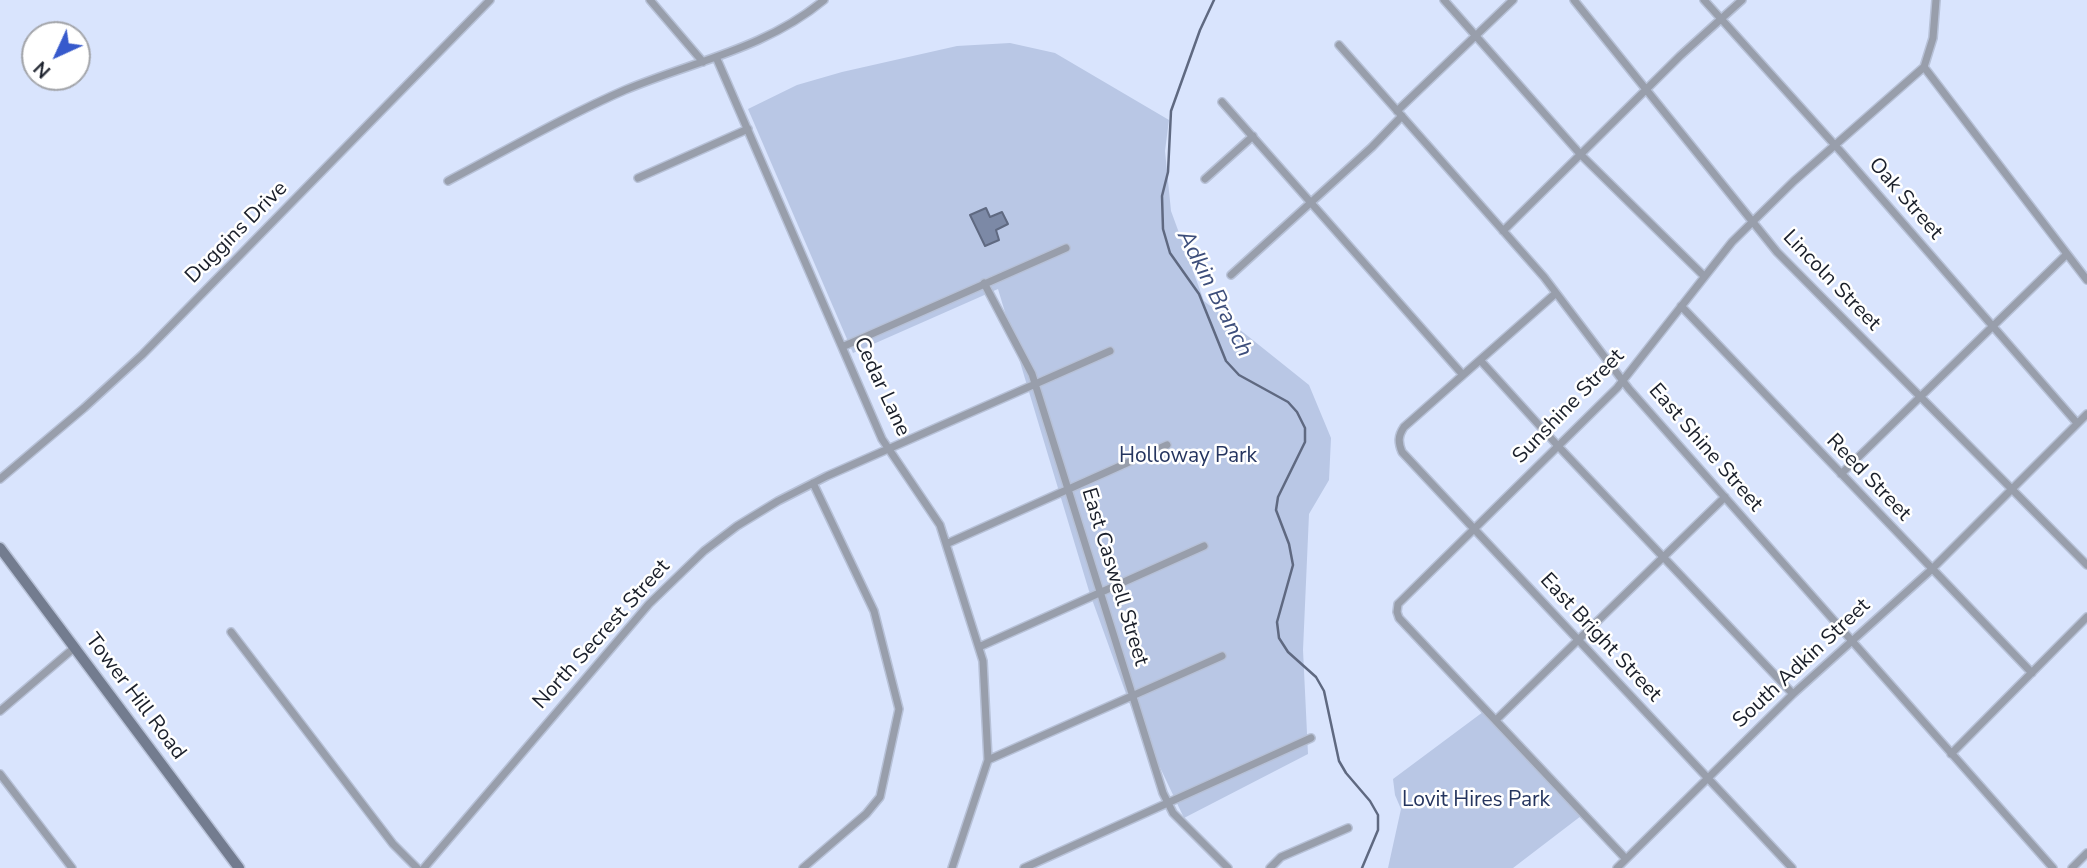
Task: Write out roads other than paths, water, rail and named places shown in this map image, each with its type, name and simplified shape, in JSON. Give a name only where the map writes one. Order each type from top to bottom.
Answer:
[{"type":"street","name":"Duggins Drive","points":[[0,479],[142,355],[490,0]]},
{"type":"street","points":[[650,0],[703,62]]},
{"type":"street","points":[[448,181],[627,89],[780,31],[824,0]]},
{"type":"street","points":[[1444,0],[1581,155],[1704,276]]},
{"type":"street","points":[[1231,275],[1372,147],[1399,113],[1514,0]]},
{"type":"street","name":"Lincoln Street","points":[[1574,0],[1751,222],[1803,279],[2087,565]]},
{"type":"street","name":"Oak Street","points":[[1704,0],[1835,145],[2077,423]]},
{"type":"street","points":[[1503,231],[1742,0]]},
{"type":"street","points":[[1936,0],[1933,38],[1924,67],[2087,280]]},
{"type":"street","name":"East Shine Street","points":[[1339,45],[1556,293],[1623,381],[2053,868]]},
{"type":"street","name":"Cedar Lane","points":[[716,57],[882,439],[940,525],[983,661],[988,760],[952,868]]},
{"type":"street","name":"Sunshine Street","points":[[1497,719],[1399,618],[1398,604],[1623,381],[1704,276],[1751,222],[1924,67]]},
{"type":"street","points":[[1222,102],[1463,374],[1556,293]]},
{"type":"street","points":[[638,178],[748,129]]},
{"type":"street","points":[[1205,178],[1254,136]]},
{"type":"street","points":[[842,347],[1066,248]]},
{"type":"street","points":[[1841,474],[2067,254]]},
{"type":"street","name":"East Caswell Street","points":[[984,283],[1035,383],[1168,803],[1173,813],[1228,868]]},
{"type":"street","name":"Reed Street","points":[[1681,306],[2032,673]]},
{"type":"street","name":"North Secrest Street","points":[[424,868],[605,653],[678,574],[737,526],[813,484],[1110,351]]},
{"type":"street","points":[[1480,360],[1793,694]]},
{"type":"street","name":"East Bright Street","points":[[1463,374],[1404,428],[1398,443],[1402,452],[1792,868]]},
{"type":"street","name":"South Adkin Street","points":[[1617,868],[1793,694],[1931,569],[2087,414]]},
{"type":"street","points":[[946,544],[1167,445]]},
{"type":"street","points":[[803,868],[866,814],[880,797],[899,709],[874,611],[813,484]]},
{"type":"street","points":[[1626,859],[1497,719],[1725,498]]},
{"type":"street","points":[[979,648],[1203,546]]},
{"type":"street","name":"Tower Hill Road","points":[[0,548],[239,868]]},
{"type":"street","points":[[1951,754],[2087,617]]},
{"type":"street","points":[[231,632],[393,844],[417,868]]},
{"type":"street","points":[[0,711],[74,648]]},
{"type":"street","points":[[988,760],[1222,656]]},
{"type":"street","points":[[1024,868],[1311,738]]},
{"type":"street","points":[[0,774],[72,868]]},
{"type":"street","points":[[1270,868],[1281,857],[1348,828]]},
{"type":"street","points":[[2072,868],[2087,853]]},
{"type":"waterway","name":"Adkin Branch","points":[[1214,0],[1200,30],[1171,111],[1168,172],[1162,196],[1163,229],[1170,253],[1199,294],[1226,361],[1239,375],[1288,402],[1305,428],[1305,442],[1278,497],[1276,510],[1289,544],[1293,565],[1277,622],[1279,638],[1288,652],[1316,677],[1324,691],[1339,761],[1378,815],[1378,830],[1362,868]]},
{"type":"park label","name":"Holloway Park","points":[[1188,457]]},
{"type":"park label","name":"Lovit Hires Park","points":[[1476,801]]}]
